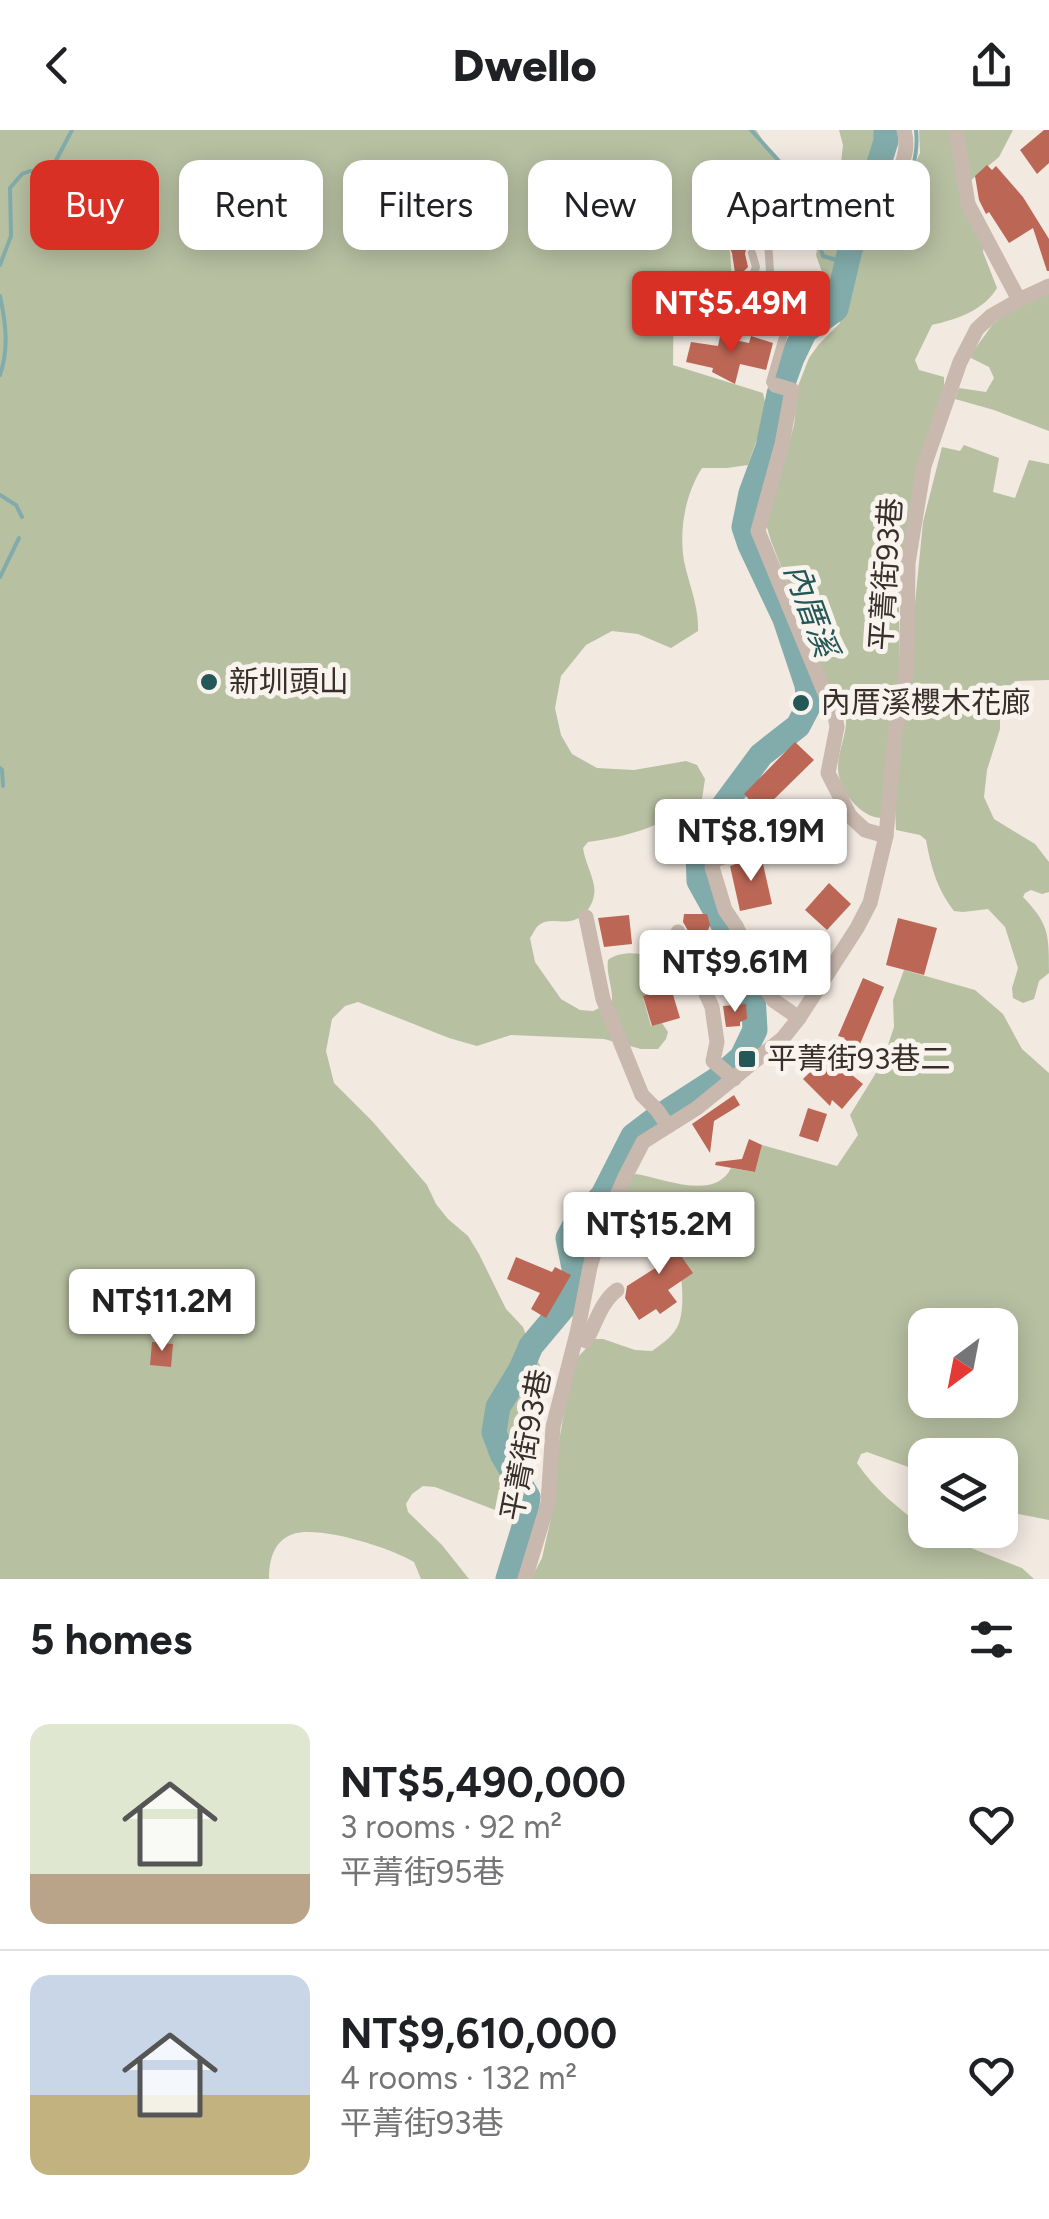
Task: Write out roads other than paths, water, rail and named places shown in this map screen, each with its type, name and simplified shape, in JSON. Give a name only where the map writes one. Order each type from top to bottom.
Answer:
[{"type":"street","points":[[904,130],[908,143],[904,160]]},
{"type":"street","points":[[956,130],[968,204],[1019,300]]},
{"type":"street","name":"平菁街93巷","points":[[525,1579],[548,1503],[553,1427],[590,1267],[611,1207],[644,1142],[697,1108],[782,1038],[799,1018],[870,903],[886,836],[896,728],[904,695],[908,564],[924,466],[960,362],[977,329],[991,316],[1049,286]]},
{"type":"street","points":[[774,385],[792,390],[758,531],[834,709],[837,727],[828,773],[850,816],[865,830],[886,836]]},
{"type":"street","points":[[750,846],[713,861],[712,867],[725,910],[763,983],[773,1000],[799,1018]]},
{"type":"street","points":[[586,917],[604,999],[642,1095],[668,1126]]},
{"type":"street","points":[[674,938],[712,1008],[717,1042],[712,1061],[734,1079]]},
{"type":"street","points":[[578,1330],[586,1341],[605,1298],[617,1290]]},
{"type":"lane","points":[[752,254],[756,268],[753,275],[742,280],[740,289],[771,286],[769,250]]},
{"type":"lane","points":[[680,285],[788,306],[770,382],[774,385]]},
{"type":"waterway","points":[[0,265],[11,236],[10,188],[22,174],[52,168],[72,130]]},
{"type":"waterway","points":[[751,130],[778,160]]},
{"type":"waterway","name":"內厝溪","points":[[508,1579],[524,1527],[528,1497],[502,1454],[494,1432],[498,1407],[531,1346],[567,1303],[577,1283],[568,1238],[603,1195],[633,1136],[716,1080],[742,1057],[755,1030],[752,977],[699,881],[698,851],[707,828],[761,755],[798,726],[809,705],[807,685],[785,619],[744,527],[792,358],[805,331],[836,309],[861,203],[868,181],[877,170],[886,130]]},
{"type":"waterway","points":[[915,160],[916,130]]},
{"type":"waterway","points":[[821,250],[823,256],[847,263],[856,260]]},
{"type":"waterway","points":[[0,296],[6,336],[0,375]]},
{"type":"waterway","points":[[0,495],[16,505],[22,517]]},
{"type":"waterway","points":[[0,577],[19,538]]},
{"type":"waterway","points":[[0,768],[3,786]]},
{"type":"place","name":"新圳頭山","points":[[209,682]]},
{"type":"place","name":"內厝溪櫻木花廊","points":[[801,703]]},
{"type":"place","name":"平菁街93巷二","points":[[747,1059]]}]
